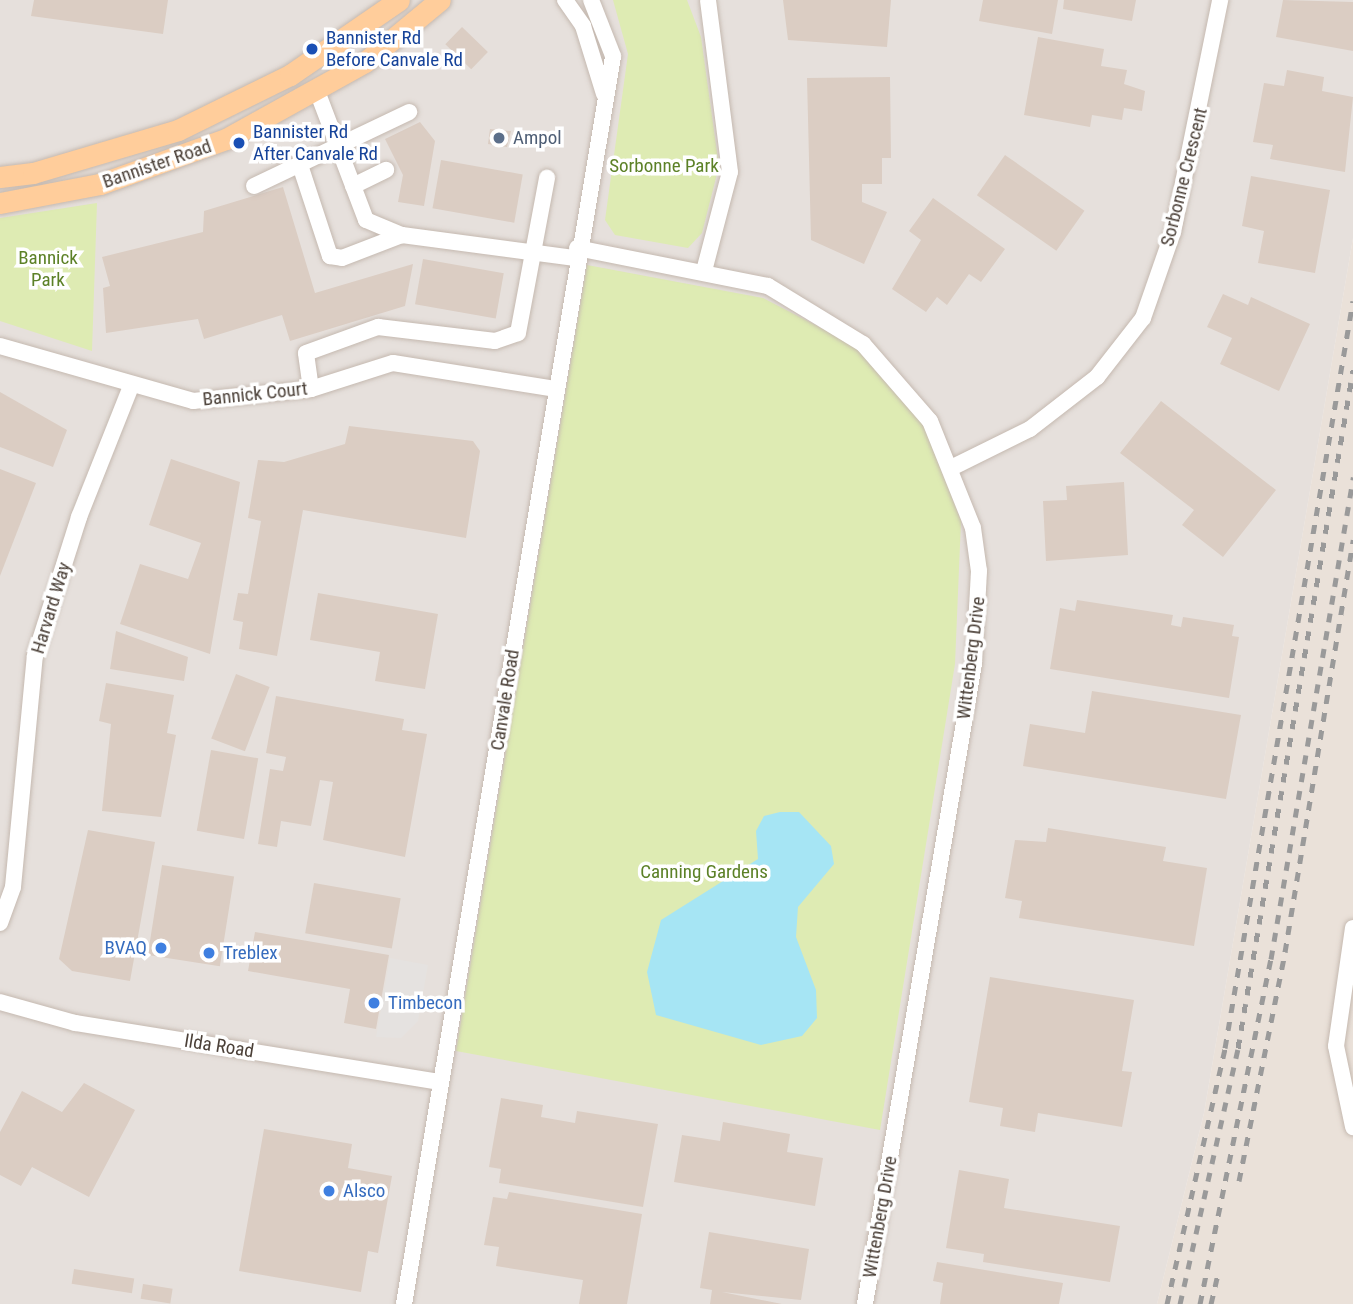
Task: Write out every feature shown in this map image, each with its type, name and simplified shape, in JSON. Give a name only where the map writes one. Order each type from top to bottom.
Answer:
[{"type":"main road","name":"Bannister Road","points":[[0,177],[93,157],[189,125],[290,75],[399,0]]},
{"type":"main road","name":"Bannister Road","points":[[0,203],[100,184],[189,156],[317,91],[440,0]]},
{"type":"street","name":"Canvale Road","points":[[565,0],[583,26],[605,97]]},
{"type":"street","name":"Canvale Road","points":[[404,1304],[576,253],[613,56],[591,0]]},
{"type":"street","points":[[705,271],[730,172],[708,0]]},
{"type":"street","name":"Sorbonne Crescent","points":[[953,467],[1030,429],[1087,384],[1143,318],[1173,232],[1220,0]]},
{"type":"street","points":[[317,91],[341,146],[366,220],[402,235]]},
{"type":"street","points":[[254,186],[409,113]]},
{"type":"street","points":[[300,165],[330,256],[342,258],[402,235]]},
{"type":"street","points":[[353,186],[386,170]]},
{"type":"street","points":[[311,389],[306,353],[378,327],[511,339],[522,326],[547,178]]},
{"type":"street","name":"Wittenberg Drive","points":[[402,235],[535,252],[576,253],[705,271],[768,286],[863,344],[900,381],[953,467],[974,528],[979,621],[865,1304]]},
{"type":"street","name":"Bannick Court","points":[[0,346],[131,386],[193,401],[311,389],[393,363],[555,389]]},
{"type":"street","name":"Harvard Way","points":[[0,923],[13,887],[35,656],[79,517],[131,386]]},
{"type":"street","points":[[1353,928],[1336,1046],[1353,1127]]},
{"type":"street","name":"Ilda Road","points":[[0,1002],[75,1023],[440,1082]]},
{"type":"shaded area","points":[[0,0],[1353,0],[1353,238],[1204,1113],[1157,1304],[0,1304]]},
{"type":"shaded area","points":[[1353,238],[1353,1304],[1157,1304],[1204,1113]]},
{"type":"shaded area","points":[[390,958],[428,965],[418,1021],[401,1038],[376,1037]]},
{"type":"green space","name":"Sorbonne Park","points":[[613,0],[687,0],[701,37],[719,166],[702,233],[688,248],[615,235],[605,220],[628,54]]},
{"type":"green space","name":"Bannick Park","points":[[97,203],[92,351],[0,321],[0,218]]},
{"type":"green space","name":"Canning Gardens","points":[[587,265],[763,298],[860,348],[923,424],[961,521],[955,664],[880,1130],[456,1051]]},
{"type":"water","points":[[780,812],[799,812],[831,846],[834,864],[798,907],[796,937],[816,990],[817,1018],[802,1036],[761,1045],[656,1015],[647,972],[661,920],[758,859],[756,831],[764,816]]},
{"type":"building","points":[[34,0],[168,0],[163,34],[31,16]]},
{"type":"building","points":[[783,0],[891,0],[887,47],[788,40]]},
{"type":"building","points":[[983,0],[1058,0],[1052,34],[979,21]]},
{"type":"building","points":[[1064,0],[1136,0],[1132,21],[1063,9]]},
{"type":"building","points":[[1283,0],[1353,2],[1353,51],[1276,37]]},
{"type":"building","points":[[462,27],[488,52],[471,69],[445,44]]},
{"type":"building","points":[[1038,37],[1104,49],[1101,66],[1127,70],[1124,84],[1145,91],[1142,111],[1124,108],[1122,120],[1092,115],[1090,127],[1024,115]]},
{"type":"building","points":[[1287,70],[1324,77],[1322,91],[1353,97],[1345,172],[1270,159],[1273,145],[1253,142],[1264,83],[1284,86]]},
{"type":"building","points":[[890,77],[891,158],[882,158],[882,184],[862,184],[862,202],[887,212],[864,264],[811,240],[807,78]]},
{"type":"building","points":[[420,122],[435,141],[424,206],[398,202],[403,175],[385,139]]},
{"type":"building","name":"Ampol","points":[[490,129],[511,131],[507,147],[488,144]]},
{"type":"building","points":[[1005,155],[1084,211],[1056,251],[977,195]]},
{"type":"building","points":[[441,160],[523,174],[514,223],[432,208]]},
{"type":"building","points":[[1251,176],[1330,190],[1315,273],[1258,263],[1264,231],[1242,226]]},
{"type":"building","points":[[283,187],[315,293],[413,264],[405,306],[290,341],[282,315],[204,339],[198,319],[106,333],[103,288],[110,286],[102,257],[203,232],[204,211]]},
{"type":"building","points":[[933,198],[1005,249],[981,282],[969,274],[947,305],[937,297],[926,312],[892,289],[921,240],[909,231]]},
{"type":"building","points":[[423,259],[504,273],[496,319],[415,304]]},
{"type":"building","points":[[1223,294],[1248,305],[1251,297],[1310,324],[1279,391],[1220,364],[1232,338],[1207,327]]},
{"type":"building","points":[[0,392],[67,430],[53,467],[0,447]]},
{"type":"building","points":[[1161,401],[1276,490],[1223,557],[1182,525],[1194,510],[1120,453]]},
{"type":"building","points":[[349,426],[473,441],[480,451],[466,538],[303,510],[277,656],[239,649],[243,622],[233,620],[238,593],[248,594],[261,521],[248,518],[258,460],[284,462],[345,444]]},
{"type":"building","points":[[171,459],[240,482],[210,654],[120,624],[140,564],[188,579],[201,543],[149,525]]},
{"type":"building","points":[[0,469],[36,483],[0,576]]},
{"type":"building","points":[[1124,482],[1128,555],[1046,561],[1043,501],[1067,500],[1066,486]]},
{"type":"building","points":[[318,593],[438,614],[425,689],[375,681],[380,652],[310,640]]},
{"type":"building","points":[[1077,600],[1173,615],[1171,625],[1181,627],[1183,617],[1234,625],[1232,636],[1239,637],[1229,698],[1050,669],[1060,608],[1075,611]]},
{"type":"building","points":[[116,631],[188,657],[184,681],[110,669]]},
{"type":"building","points":[[236,674],[270,687],[245,751],[211,738]]},
{"type":"building","points":[[106,683],[174,695],[167,733],[176,735],[161,817],[102,811],[111,724],[99,721]]},
{"type":"building","points":[[1092,691],[1241,715],[1226,799],[1023,766],[1030,724],[1085,733]]},
{"type":"building","points":[[276,696],[404,719],[402,730],[427,734],[405,857],[323,840],[333,782],[320,780],[311,826],[281,821],[277,847],[258,844],[270,769],[283,771],[286,757],[266,753]]},
{"type":"building","points":[[211,750],[258,758],[244,839],[197,831]]},
{"type":"building","points":[[1048,828],[1166,847],[1163,861],[1207,868],[1194,946],[1019,918],[1022,901],[1005,898],[1015,840],[1046,842]]},
{"type":"building","points":[[88,830],[155,842],[130,981],[72,971],[59,959]]},
{"type":"building","points":[[162,865],[234,876],[220,966],[148,955]]},
{"type":"building","points":[[314,883],[401,898],[392,949],[305,933]]},
{"type":"building","points":[[255,932],[389,955],[376,1029],[344,1023],[350,989],[248,971]]},
{"type":"building","points":[[990,977],[1134,1000],[1122,1071],[1132,1072],[1122,1127],[1038,1113],[1035,1132],[1000,1126],[1003,1108],[969,1102]]},
{"type":"building","points":[[84,1083],[135,1110],[89,1197],[32,1167],[21,1186],[0,1175],[0,1132],[22,1091],[62,1112]]},
{"type":"building","points":[[501,1098],[543,1105],[541,1117],[575,1123],[577,1111],[658,1124],[643,1207],[499,1183],[501,1169],[489,1167]]},
{"type":"building","points":[[723,1122],[790,1134],[787,1152],[823,1158],[815,1206],[674,1182],[682,1135],[720,1141]]},
{"type":"building","points":[[264,1129],[352,1144],[348,1168],[392,1176],[378,1253],[368,1251],[361,1292],[239,1271]]},
{"type":"building","points":[[959,1170],[1009,1179],[1004,1208],[1120,1226],[1110,1282],[983,1262],[984,1254],[946,1248]]},
{"type":"building","points":[[509,1192],[642,1214],[627,1304],[579,1304],[583,1280],[496,1266],[499,1247],[484,1245],[493,1197],[507,1199]]},
{"type":"building","points":[[709,1232],[809,1249],[801,1300],[722,1292],[782,1304],[710,1304],[712,1290],[700,1288]]},
{"type":"building","points":[[937,1262],[1063,1283],[1059,1304],[940,1304],[943,1283],[933,1281]]},
{"type":"building","points":[[74,1269],[134,1279],[132,1293],[72,1284]]},
{"type":"building","points":[[143,1284],[173,1289],[170,1304],[141,1299]]},
{"type":"railway","points":[[1167,1304],[1225,1048],[1353,301]]},
{"type":"railway","points":[[1180,1304],[1238,1048],[1353,370]]},
{"type":"railway","points":[[1200,1304],[1271,959],[1353,477]]},
{"type":"railway","points":[[1239,1181],[1285,952],[1353,540]]},
{"type":"railway","points":[[1211,1304],[1218,1273]]},
{"type":"place","name":"Bannister Rd Before Canvale Rd","points":[[312,49]]},
{"type":"place","name":"Ampol","points":[[499,138]]},
{"type":"place","name":"Bannister Rd After Canvale Rd","points":[[239,143]]},
{"type":"place","name":"BVAQ","points":[[161,948]]},
{"type":"place","name":"Treblex","points":[[209,953]]},
{"type":"place","name":"Timbecon","points":[[374,1003]]},
{"type":"place","name":"Alsco","points":[[329,1191]]}]
